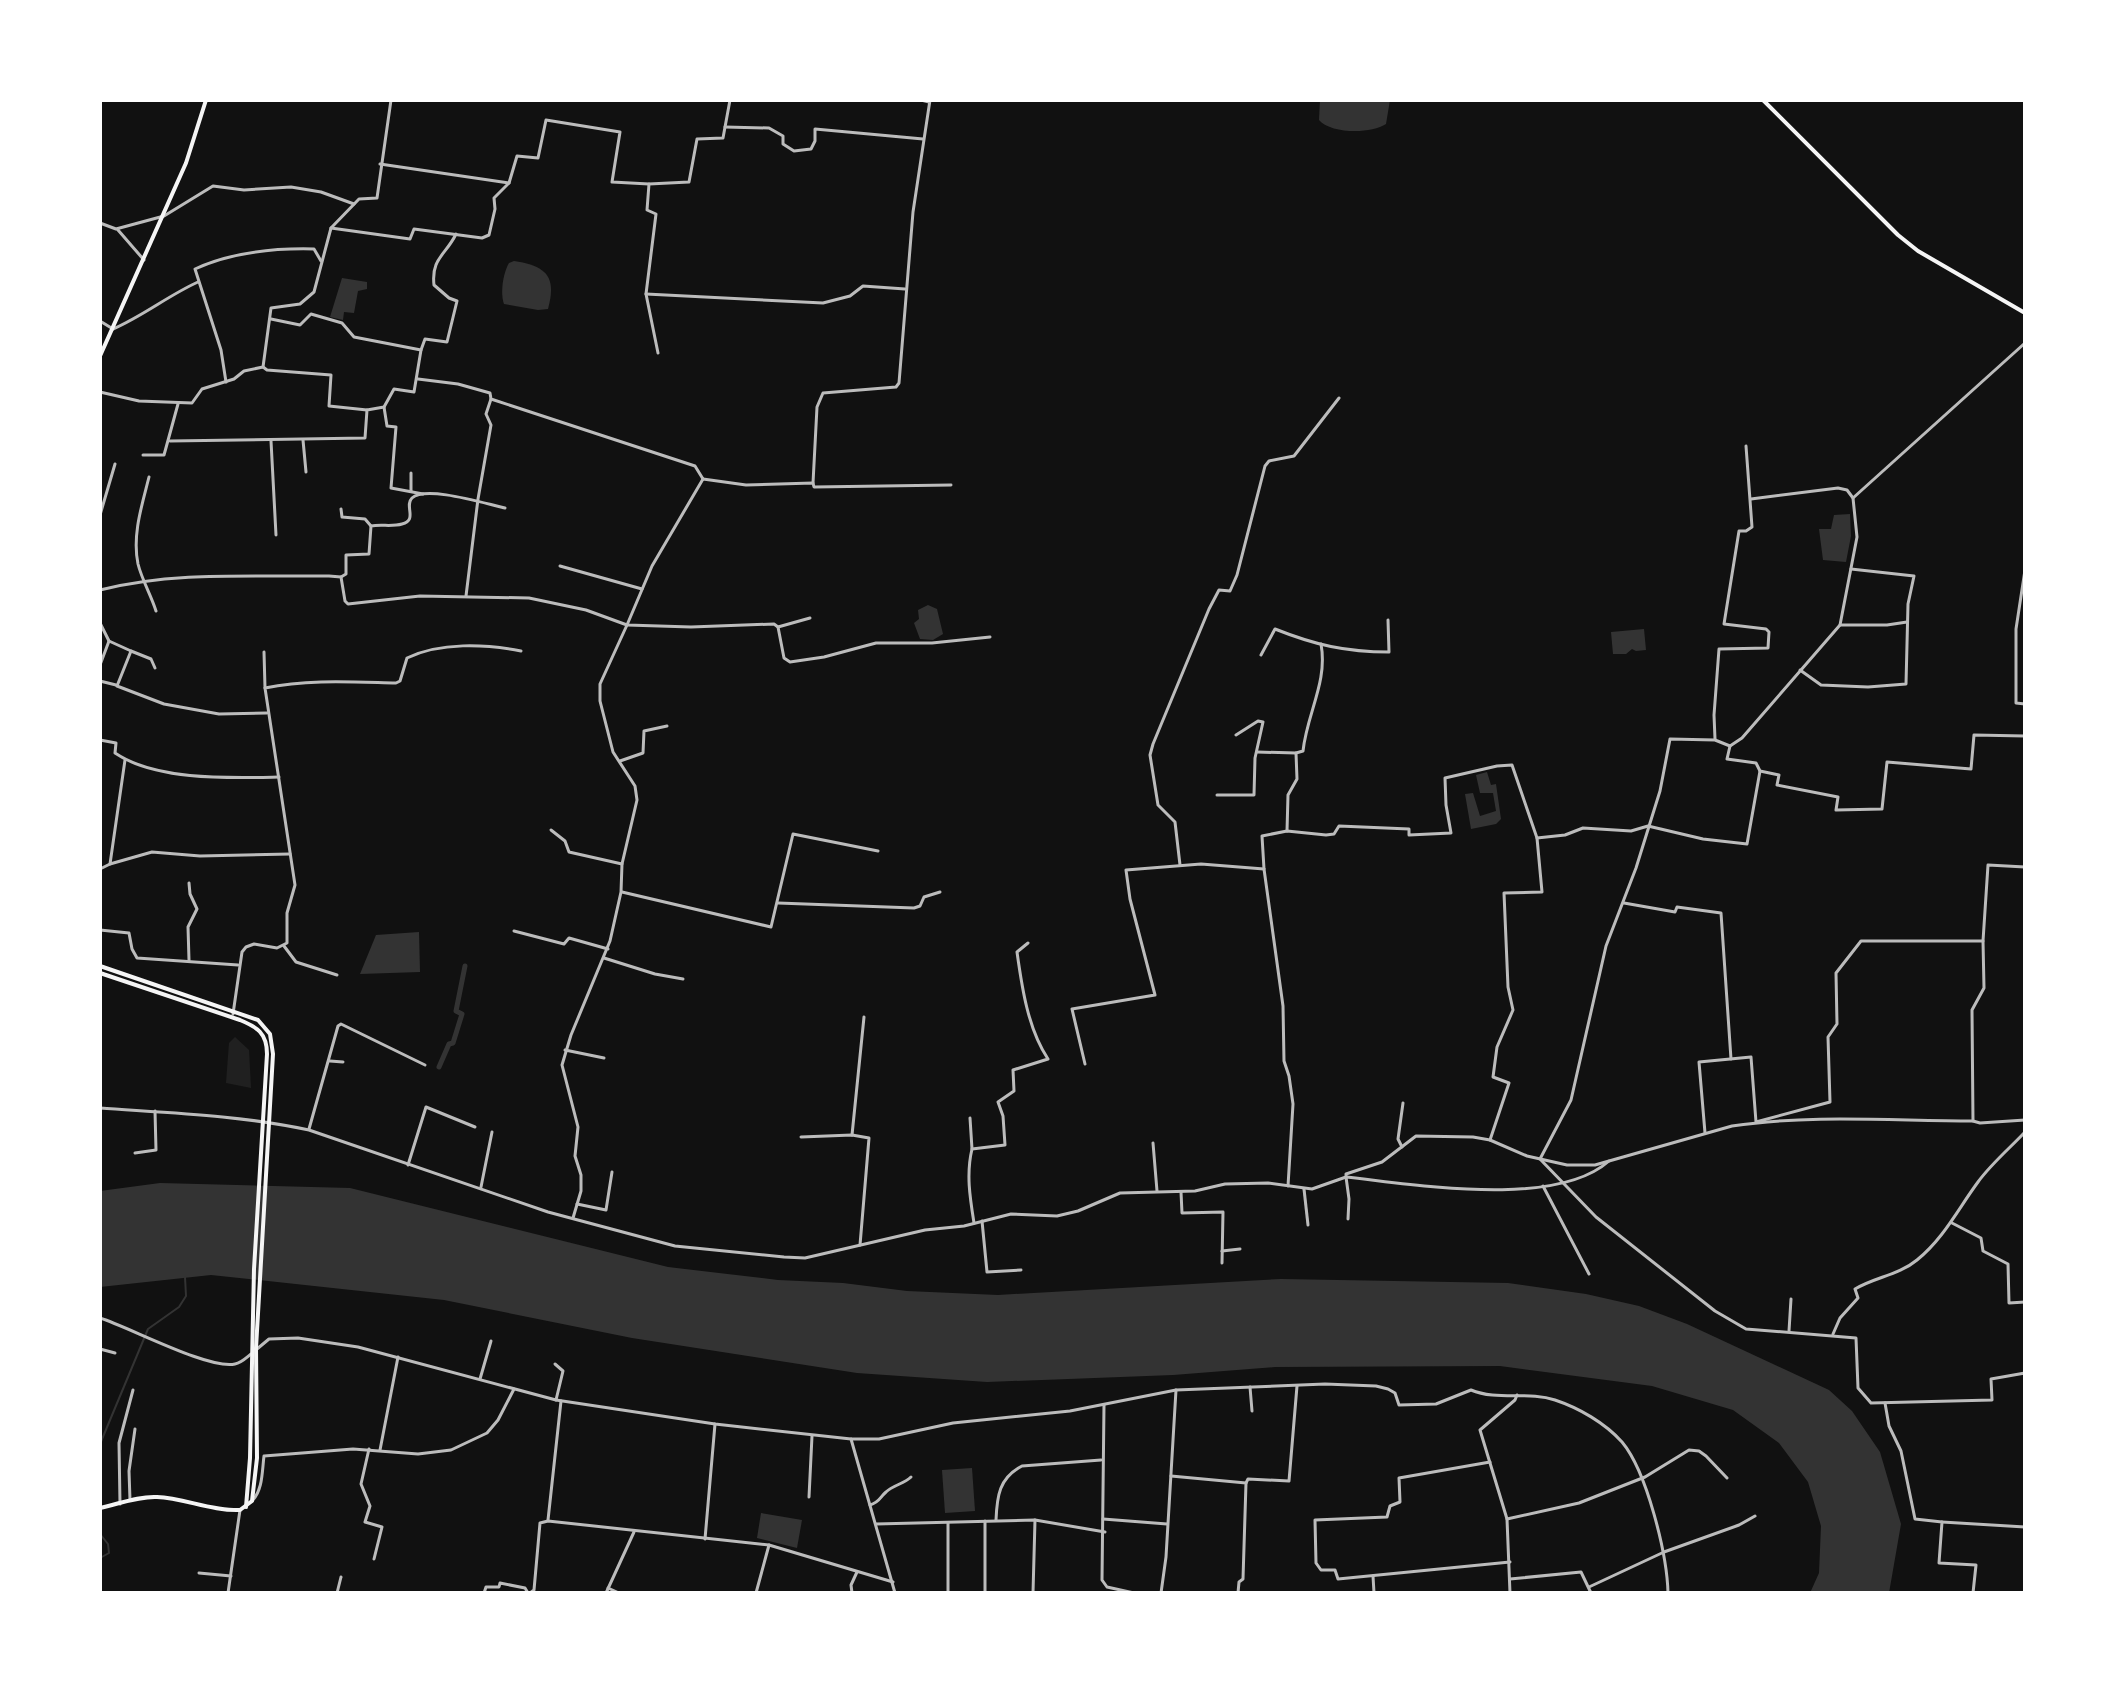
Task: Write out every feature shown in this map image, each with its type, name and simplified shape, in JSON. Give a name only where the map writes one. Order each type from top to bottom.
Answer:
[{"type":"main road","points":[[100,356],[186,163],[206,100]]},
{"type":"main road","points":[[1763,100],[1908,243],[2025,313]]},
{"type":"main road","points":[[100,966],[258,1020],[270,1034],[273,1054],[256,1348],[257,1458],[252,1501],[243,1508],[202,1506],[158,1497],[100,1508]]},
{"type":"main road","points":[[100,973],[232,1017],[255,1026],[265,1037],[267,1054],[243,1508]]},
{"type":"street","points":[[263,367],[271,308],[300,304],[314,292],[331,228],[359,199],[377,198],[391,100]]},
{"type":"street","points":[[331,228],[410,239],[414,229],[482,238],[489,235],[495,209],[494,198],[509,183],[517,156],[538,158],[546,120],[620,132],[612,182],[689,182],[697,139],[723,138],[730,100]]},
{"type":"street","points":[[921,100],[929,101],[905,289],[899,383],[896,387],[823,393],[817,407],[813,483],[814,487],[951,485]]},
{"type":"street","points":[[725,127],[769,128],[783,136],[783,144],[794,151],[811,149],[815,129],[923,139]]},
{"type":"street","points":[[380,164],[509,183]]},
{"type":"street","points":[[649,184],[647,210],[656,214],[646,294],[658,353]]},
{"type":"street","points":[[116,229],[164,216],[213,186],[244,190],[291,187],[321,192],[354,204]]},
{"type":"street","points":[[100,223],[116,229],[144,260]]},
{"type":"street","points":[[456,234],[438,257],[433,277],[434,285],[457,301],[447,342],[425,339],[414,392],[394,389],[384,407],[387,426],[396,427],[391,488],[423,494],[445,494],[505,508]]},
{"type":"street","points":[[226,382],[221,350],[195,269],[213,261],[263,250],[314,249],[322,262]]},
{"type":"street","points":[[100,321],[113,329],[198,282]]},
{"type":"street","points":[[646,294],[823,303],[850,296],[863,286],[905,289]]},
{"type":"street","points":[[269,319],[300,325],[311,314],[342,323],[354,337],[421,350]]},
{"type":"street","points":[[1853,498],[2025,343]]},
{"type":"street","points":[[100,392],[139,401],[192,403],[202,389],[234,379],[244,371],[263,367],[267,370],[331,375],[329,406],[367,410],[384,407]]},
{"type":"street","points":[[418,379],[490,393],[486,414],[491,425],[477,503],[466,596]]},
{"type":"street","points":[[1180,865],[1175,822],[1158,805],[1150,755],[1153,744],[1209,609],[1219,590],[1230,591],[1237,575],[1265,466],[1269,461],[1294,456],[1339,398]]},
{"type":"street","points":[[491,399],[695,466],[703,479]]},
{"type":"street","points":[[143,455],[164,455],[178,404]]},
{"type":"street","points":[[170,441],[365,438],[367,410]]},
{"type":"street","points":[[303,440],[306,472]]},
{"type":"street","points":[[271,441],[276,535]]},
{"type":"street","points":[[1715,740],[1719,649],[1768,648],[1769,632],[1766,629],[1724,624],[1739,531],[1752,527],[1746,446]]},
{"type":"street","points":[[100,515],[115,464]]},
{"type":"street","points":[[411,473],[411,491]]},
{"type":"street","points":[[149,477],[137,531],[138,563],[156,611]]},
{"type":"street","points":[[703,479],[746,485],[813,483]]},
{"type":"street","points":[[573,1218],[581,1175],[575,1156],[578,1127],[562,1065],[565,1050],[608,949],[621,892],[622,864],[637,800],[635,786],[613,752],[600,701],[600,684],[652,566],[703,479]]},
{"type":"street","points":[[1537,838],[1565,835],[1583,828],[1631,831],[1648,826],[1703,839],[1747,844],[1760,771],[1756,763],[1727,759],[1730,746],[1752,726],[1840,625],[1857,537],[1853,498],[1847,490],[1838,488],[1751,499]]},
{"type":"street","points":[[371,526],[409,521],[410,502],[423,494]]},
{"type":"street","points":[[100,590],[144,580],[234,575],[341,577],[346,574],[346,555],[369,554],[371,526],[365,519],[342,517],[341,509]]},
{"type":"street","points":[[560,566],[642,589]]},
{"type":"street","points":[[1800,670],[1821,685],[1868,687],[1906,684],[1907,622],[1914,576],[1851,569]]},
{"type":"street","points":[[2025,570],[2016,629],[2016,703],[2025,704]]},
{"type":"street","points":[[341,577],[348,604],[420,596],[545,600],[627,625],[691,627],[774,624],[778,627],[810,618]]},
{"type":"street","points":[[1261,655],[1275,629],[1351,652],[1389,652],[1388,620]]},
{"type":"street","points":[[1840,625],[1907,622]]},
{"type":"street","points":[[100,623],[109,641],[151,659],[155,668]]},
{"type":"street","points":[[778,627],[784,658],[790,662],[824,657],[876,643],[932,643],[990,637]]},
{"type":"street","points":[[100,665],[109,641]]},
{"type":"street","points":[[1257,752],[1303,751],[1325,663],[1321,644]]},
{"type":"street","points":[[265,688],[316,682],[396,683],[400,681],[407,658],[420,651],[477,646],[521,651]]},
{"type":"street","points":[[100,648],[106,648]]},
{"type":"street","points":[[117,686],[131,651]]},
{"type":"street","points":[[232,1017],[238,965],[246,947],[254,944],[277,948],[287,943],[287,913],[295,885],[267,713],[264,652]]},
{"type":"street","points":[[100,681],[178,707],[219,714],[267,713]]},
{"type":"street","points":[[1217,795],[1254,795],[1263,722],[1258,721],[1236,735]]},
{"type":"street","points":[[620,761],[643,753],[644,731],[667,726]]},
{"type":"street","points":[[1760,771],[1779,775],[1777,785],[1838,797],[1836,810],[1882,809],[1887,762],[1971,769],[1974,735],[2025,736]]},
{"type":"street","points":[[1540,1159],[1571,1100],[1606,946],[1660,791],[1670,739],[1715,740],[1730,746]]},
{"type":"street","points":[[100,740],[116,743],[115,753],[125,760],[179,775],[279,777]]},
{"type":"street","points":[[1287,831],[1288,795],[1297,779],[1296,753]]},
{"type":"street","points":[[110,864],[125,760]]},
{"type":"street","points":[[1288,1186],[1293,1104],[1284,1061],[1283,1006],[1262,836],[1287,831],[1334,834],[1339,826],[1409,829],[1409,835],[1451,833],[1445,778],[1512,765],[1537,838],[1542,892],[1504,893],[1508,987],[1513,1010],[1497,1047],[1491,1073],[1493,1077],[1509,1083],[1490,1140]]},
{"type":"street","points":[[551,830],[565,841],[566,851],[622,864]]},
{"type":"street","points":[[621,892],[768,928],[773,926],[793,834],[878,851]]},
{"type":"street","points":[[100,869],[152,852],[200,856],[291,854]]},
{"type":"street","points":[[1085,1064],[1072,1009],[1155,995],[1130,899],[1126,870],[1201,864],[1264,869]]},
{"type":"street","points":[[1973,1121],[1972,1010],[1984,988],[1983,941],[1988,865],[2025,867]]},
{"type":"street","points":[[189,883],[197,909],[188,927],[189,960]]},
{"type":"street","points":[[778,903],[914,908],[920,906],[924,897],[940,892]]},
{"type":"street","points":[[1623,903],[1675,912],[1677,907],[1721,913],[1731,1059]]},
{"type":"street","points":[[100,930],[129,933],[137,958],[238,965]]},
{"type":"street","points":[[514,931],[564,944],[569,938],[608,949]]},
{"type":"street","points":[[1348,1219],[1346,1174],[1382,1162],[1416,1136],[1490,1140],[1527,1156],[1567,1165],[1595,1165],[1705,1133],[1830,1102],[1828,1037],[1837,1024],[1836,973],[1861,941],[1983,941]]},
{"type":"street","points":[[972,1149],[1005,1145],[1003,1116],[998,1102],[1014,1091],[1013,1070],[1048,1059],[1038,1044],[1022,988],[1017,952],[1028,943]]},
{"type":"street","points":[[284,946],[296,962],[337,975]]},
{"type":"street","points":[[604,958],[683,979]]},
{"type":"street","points":[[852,1135],[864,1017]]},
{"type":"street","points":[[309,1130],[341,1024],[425,1065]]},
{"type":"street","points":[[565,1050],[604,1058]]},
{"type":"street","points":[[1705,1133],[1699,1062],[1751,1057],[1756,1122]]},
{"type":"street","points":[[330,1061],[343,1062]]},
{"type":"street","points":[[1402,1147],[1398,1139],[1403,1103]]},
{"type":"street","points":[[408,1165],[426,1107],[475,1127]]},
{"type":"street","points":[[100,1108],[227,1116],[309,1130],[548,1212],[675,1246],[805,1258],[1011,1214],[1057,1216],[1078,1211],[1112,1195],[1181,1192],[1225,1184],[1268,1183],[1312,1189],[1346,1177],[1513,1190],[1586,1176],[1609,1161]]},
{"type":"street","points":[[135,1153],[156,1150],[155,1111]]},
{"type":"street","points":[[970,1118],[972,1149],[969,1193],[974,1223]]},
{"type":"street","points":[[1756,1122],[1823,1119],[1980,1123],[2025,1120]]},
{"type":"street","points":[[481,1187],[492,1132]]},
{"type":"street","points":[[1833,1335],[1840,1318],[1858,1298],[1855,1289],[1905,1269],[1919,1259],[1952,1223],[1979,1180],[2025,1132]]},
{"type":"street","points":[[801,1137],[852,1135],[869,1138],[860,1245]]},
{"type":"street","points":[[1153,1143],[1157,1191]]},
{"type":"street","points":[[1540,1159],[1596,1217],[1715,1311],[1746,1329],[1856,1338],[1858,1388],[1871,1403],[1992,1400],[1991,1379],[2025,1373]]},
{"type":"street","points":[[577,1204],[606,1210],[612,1172]]},
{"type":"street","points":[[1543,1186],[1589,1274]]},
{"type":"street","points":[[1304,1189],[1308,1225]]},
{"type":"street","points":[[1181,1192],[1182,1213],[1223,1212],[1222,1263]]},
{"type":"street","points":[[982,1221],[987,1272],[1021,1270]]},
{"type":"street","points":[[1952,1223],[1964,1232],[1981,1238],[1983,1251],[2008,1264],[2009,1303],[2025,1302]]},
{"type":"street","points":[[1222,1251],[1240,1249]]},
{"type":"street","points":[[1789,1332],[1791,1299]]},
{"type":"street","points":[[100,1318],[226,1364],[239,1363],[269,1339],[298,1338],[358,1347],[558,1400],[715,1424],[851,1439],[879,1439],[953,1423],[1104,1405],[1176,1390],[1325,1384],[1388,1389],[1395,1393],[1399,1405],[1436,1404],[1471,1390],[1483,1395],[1536,1395],[1556,1400],[1593,1418],[1623,1444],[1640,1478],[1664,1552],[1668,1593]]},
{"type":"street","points":[[480,1379],[491,1341]]},
{"type":"street","points":[[100,1349],[115,1353]]},
{"type":"street","points":[[380,1450],[398,1357]]},
{"type":"street","points":[[548,1521],[563,1371],[555,1364]]},
{"type":"street","points":[[1238,1593],[1239,1582],[1243,1579],[1246,1483],[1248,1479],[1289,1481],[1297,1386]]},
{"type":"street","points":[[1250,1387],[1252,1411]]},
{"type":"street","points":[[252,1501],[260,1487],[264,1456],[369,1449],[418,1454],[451,1450],[487,1433],[498,1420],[514,1389]]},
{"type":"street","points":[[120,1504],[119,1443],[133,1390]]},
{"type":"street","points":[[1161,1593],[1176,1390]]},
{"type":"street","points":[[1510,1593],[1507,1519],[1481,1429],[1517,1395]]},
{"type":"street","points":[[1885,1403],[1889,1426],[1901,1451],[1915,1519],[2025,1527]]},
{"type":"street","points":[[1104,1405],[1103,1584],[1134,1593]]},
{"type":"street","points":[[705,1539],[715,1424]]},
{"type":"street","points":[[130,1500],[129,1471],[135,1429]]},
{"type":"street","points":[[809,1497],[812,1436]]},
{"type":"street","points":[[851,1439],[895,1593]]},
{"type":"street","points":[[369,1449],[361,1484],[370,1506],[365,1522],[382,1527],[374,1559]]},
{"type":"street","points":[[1507,1519],[1579,1503],[1640,1478],[1689,1450],[1706,1456],[1727,1478]]},
{"type":"street","points":[[996,1520],[999,1488],[1013,1471],[1022,1466],[1103,1460]]},
{"type":"street","points":[[1490,1462],[1399,1478],[1400,1502],[1390,1506],[1387,1517],[1315,1520],[1316,1563],[1319,1569],[1335,1570],[1338,1579],[1510,1562]]},
{"type":"street","points":[[1171,1476],[1246,1483]]},
{"type":"street","points":[[870,1505],[879,1502],[886,1491],[911,1477]]},
{"type":"street","points":[[228,1593],[243,1508]]},
{"type":"street","points":[[1589,1587],[1664,1552],[1739,1525],[1755,1516]]},
{"type":"street","points":[[1103,1519],[1168,1524]]},
{"type":"street","points":[[876,1524],[1035,1520],[1105,1532]]},
{"type":"street","points":[[1033,1593],[1035,1520]]},
{"type":"street","points":[[484,1593],[486,1587],[499,1587],[500,1583],[525,1588],[529,1593],[534,1590],[540,1523],[548,1521],[769,1545],[893,1582]]},
{"type":"street","points":[[985,1521],[985,1593]]},
{"type":"street","points":[[1942,1522],[1939,1563],[1976,1565],[1973,1593]]},
{"type":"street","points":[[948,1523],[948,1593]]},
{"type":"street","points":[[619,1593],[607,1591],[634,1532]]},
{"type":"street","points":[[756,1593],[769,1545]]},
{"type":"street","points":[[852,1593],[851,1585],[857,1572]]},
{"type":"street","points":[[1510,1579],[1577,1572],[1582,1574],[1591,1593]]},
{"type":"street","points":[[199,1573],[231,1576]]},
{"type":"street","points":[[1373,1576],[1374,1593]]},
{"type":"street","points":[[337,1593],[341,1577]]},
{"type":"shaded area","points":[[1320,100],[1390,100],[1386,124],[1361,131],[1332,128],[1319,120]]},
{"type":"shaded area","points":[[514,261],[534,266],[546,274],[551,288],[548,309],[504,304],[504,277],[509,263]]},
{"type":"shaded area","points":[[342,278],[367,282],[367,289],[358,291],[354,313],[344,312],[343,320],[330,317]]},
{"type":"shaded area","points":[[1850,514],[1851,536],[1846,562],[1823,560],[1819,529],[1831,529],[1834,515]]},
{"type":"shaded area","points":[[928,605],[937,609],[943,634],[933,640],[920,639],[914,623],[919,619],[918,610]]},
{"type":"shaded area","points":[[1644,629],[1646,650],[1632,649],[1626,654],[1613,654],[1611,632]]},
{"type":"shaded area","points":[[1487,772],[1491,785],[1496,784],[1501,819],[1496,824],[1471,829],[1465,794],[1473,793],[1480,816],[1496,811],[1493,793],[1480,793],[1476,775]]},
{"type":"shaded area","points":[[419,932],[420,972],[360,974],[376,935]]},
{"type":"shaded area","points":[[235,1037],[249,1050],[251,1088],[226,1083],[229,1043]]},
{"type":"shaded area","points":[[160,1183],[350,1188],[668,1267],[907,1291],[998,1295],[1281,1279],[1508,1283],[1586,1294],[1639,1306],[1687,1324],[1829,1390],[1852,1411],[1880,1452],[1901,1524],[1889,1593],[1810,1593],[1819,1573],[1821,1526],[1808,1482],[1779,1443],[1733,1410],[1652,1386],[1500,1366],[1275,1367],[1173,1375],[987,1382],[857,1373],[632,1338],[444,1300],[211,1275],[100,1287],[100,1191]]},
{"type":"shaded area","points":[[972,1468],[975,1511],[945,1513],[942,1470]]},
{"type":"shaded area","points":[[761,1513],[802,1520],[797,1548],[757,1538]]},
{"type":"waterway","points":[[439,1067],[449,1044],[453,1043],[462,1014],[456,1011],[465,966]]},
{"type":"waterway","points":[[100,1444],[148,1329],[179,1307],[186,1296],[185,1277]]},
{"type":"waterway","points":[[100,1534],[108,1544],[109,1553],[100,1558]]}]
